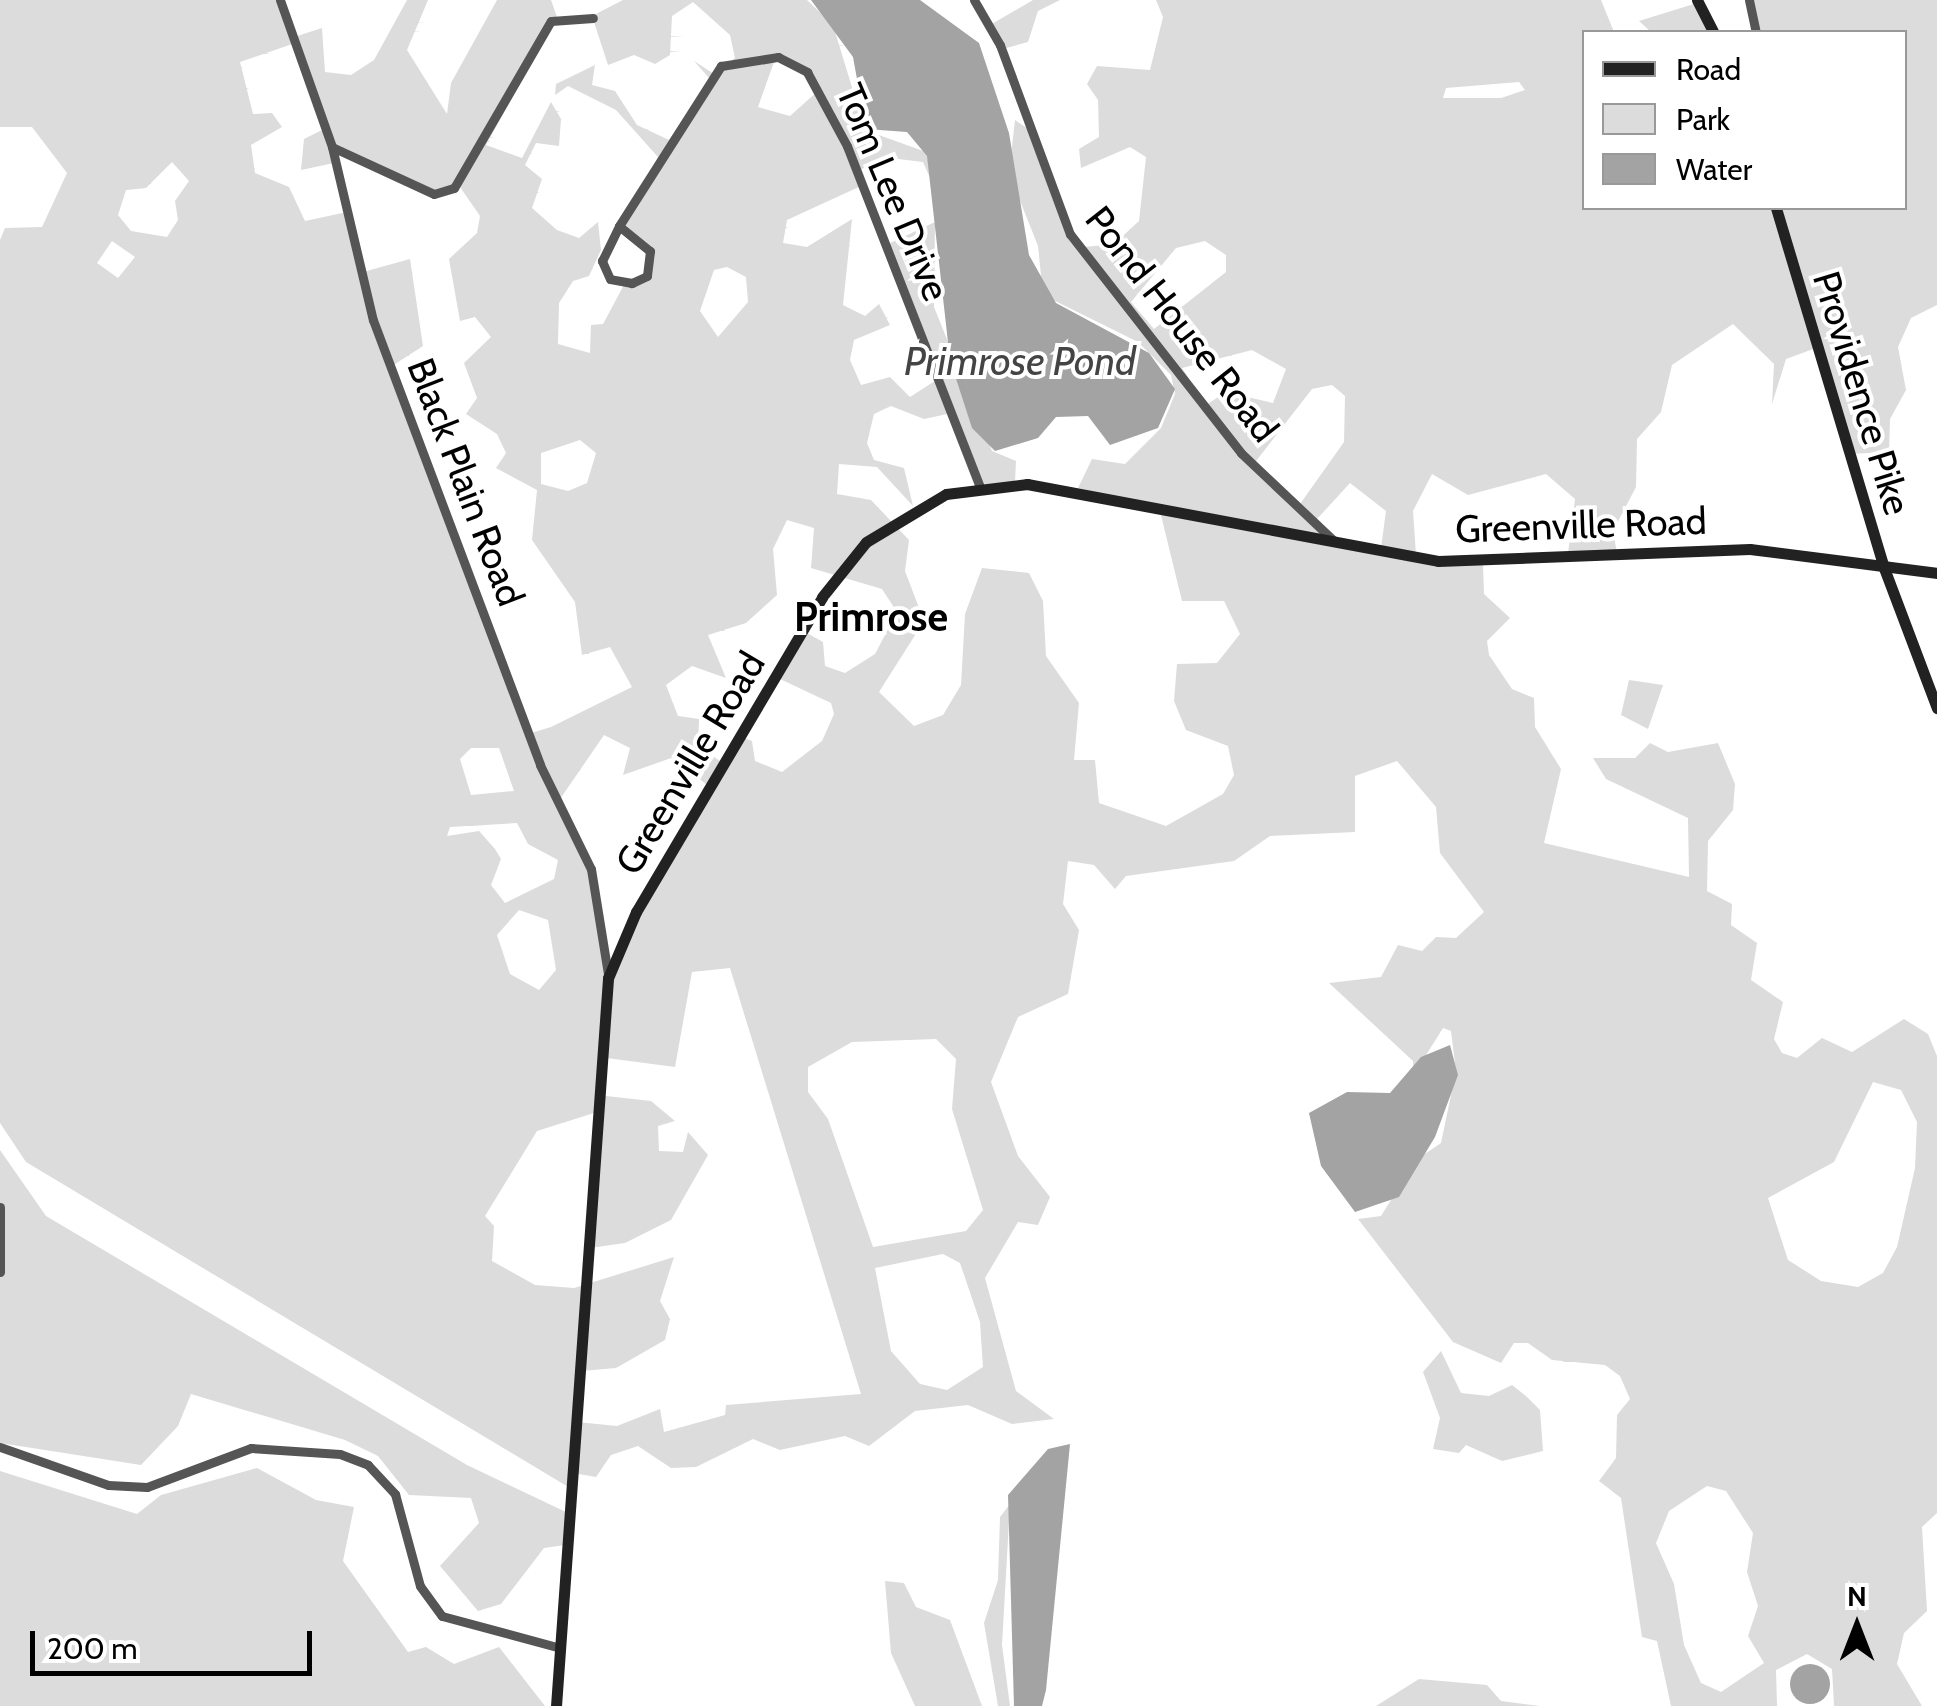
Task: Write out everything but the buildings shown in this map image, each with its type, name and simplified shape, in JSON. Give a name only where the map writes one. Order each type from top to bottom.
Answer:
[{"type":"main road","points":[[1697,0],[1712,30]]},
{"type":"main road","name":"Providence Pike","points":[[1777,210],[1884,568],[1937,708]]},
{"type":"main road","name":"Greenville Road","points":[[556,1706],[557,1648],[608,978],[636,912],[843,565],[911,510],[980,487],[1062,487],[1340,546],[1481,565],[1750,549],[1937,573]]},
{"type":"street","name":"Black Plain Road","points":[[280,0],[332,147],[373,320],[540,766],[592,869],[608,978]]},
{"type":"street","name":"Pond House Road","points":[[974,0],[1000,45],[1070,234],[1241,452],[1340,546]]},
{"type":"street","points":[[1749,0],[1756,30]]},
{"type":"street","points":[[332,147],[434,194],[454,188],[551,22],[593,18]]},
{"type":"street","name":"Tom Lee Drive","points":[[619,226],[650,251],[647,276],[632,284],[610,278],[602,261],[619,226],[721,66],[778,57],[807,72],[847,146],[980,487]]},
{"type":"street","points":[[0,1207],[0,1272]]},
{"type":"street","points":[[0,1447],[108,1485],[148,1487],[251,1448],[340,1454],[368,1465],[396,1494],[420,1586],[442,1616],[557,1648]]},
{"type":"green space","points":[[0,0],[281,0],[294,37],[322,28],[325,72],[351,75],[374,60],[407,0],[428,0],[407,50],[447,114],[451,83],[497,0],[551,0],[557,17],[486,145],[522,158],[551,102],[561,119],[559,146],[536,143],[525,165],[542,179],[532,208],[557,230],[579,238],[598,222],[601,250],[589,276],[573,281],[559,303],[558,344],[590,353],[591,325],[603,324],[625,283],[647,274],[649,248],[623,228],[658,157],[616,110],[568,86],[555,95],[556,84],[595,65],[592,85],[615,91],[637,125],[669,140],[710,79],[694,61],[714,74],[735,58],[730,35],[693,2],[672,16],[670,55],[655,64],[634,55],[608,65],[592,16],[623,0],[807,0],[833,25],[865,130],[926,152],[938,196],[923,162],[890,158],[859,170],[861,186],[787,220],[783,243],[807,247],[852,219],[843,305],[865,316],[879,304],[890,325],[854,340],[850,360],[861,385],[890,377],[910,397],[938,379],[886,245],[935,222],[934,307],[992,451],[1016,461],[1015,482],[980,485],[952,413],[924,419],[891,406],[874,414],[867,443],[874,460],[904,468],[913,506],[877,467],[839,464],[837,494],[871,500],[909,540],[905,571],[924,621],[879,692],[914,726],[943,715],[961,685],[965,614],[982,568],[1029,573],[1043,601],[1046,656],[1079,703],[1074,760],[1095,760],[1099,803],[1166,826],[1223,794],[1234,775],[1228,746],[1186,730],[1174,701],[1177,664],[1217,663],[1240,634],[1224,601],[1182,601],[1159,507],[1078,488],[1092,459],[1125,464],[1161,428],[1175,394],[1171,375],[1138,342],[1043,295],[1038,246],[1009,173],[1015,120],[1030,130],[1054,203],[1084,247],[1114,244],[1139,221],[1146,157],[1130,147],[1081,168],[1079,149],[1099,137],[1098,100],[1087,84],[1097,66],[1150,70],[1163,17],[1156,0],[1601,0],[1613,30],[1582,30],[1582,210],[1907,210],[1907,30],[1756,30],[1749,0],[1937,0],[1937,305],[1911,318],[1898,347],[1906,390],[1890,419],[1889,452],[1849,454],[1816,348],[1786,359],[1772,404],[1774,364],[1733,324],[1672,365],[1661,412],[1637,439],[1636,487],[1613,531],[1617,553],[1567,561],[1575,499],[1546,474],[1468,495],[1432,474],[1413,511],[1416,555],[1483,565],[1484,594],[1510,618],[1487,641],[1489,655],[1512,689],[1534,698],[1535,727],[1561,769],[1544,843],[1689,877],[1688,818],[1606,779],[1593,758],[1635,758],[1650,743],[1668,752],[1718,743],[1735,784],[1733,810],[1708,841],[1707,891],[1732,904],[1731,925],[1757,943],[1751,980],[1783,1002],[1774,1039],[1782,1053],[1797,1058],[1822,1038],[1852,1052],[1904,1019],[1928,1034],[1937,1056],[1937,1513],[1922,1527],[1927,1611],[1904,1633],[1897,1664],[1922,1706],[1834,1706],[1832,1669],[1807,1654],[1776,1670],[1777,1706],[1671,1706],[1657,1641],[1642,1637],[1621,1498],[1599,1481],[1616,1458],[1617,1415],[1630,1399],[1620,1376],[1605,1365],[1552,1360],[1528,1343],[1514,1343],[1501,1363],[1453,1342],[1358,1219],[1381,1216],[1416,1160],[1441,1143],[1456,1071],[1451,1031],[1443,1028],[1413,1076],[1413,1061],[1329,983],[1381,977],[1398,945],[1422,951],[1436,937],[1456,938],[1484,912],[1440,853],[1436,807],[1397,761],[1355,776],[1355,832],[1270,836],[1234,861],[1126,876],[1115,889],[1094,865],[1068,861],[1063,904],[1079,930],[1068,994],[1018,1017],[991,1082],[1018,1156],[1050,1197],[1038,1225],[1018,1222],[985,1278],[1016,1391],[1054,1419],[1012,1424],[968,1405],[915,1411],[869,1446],[845,1436],[780,1450],[753,1439],[696,1467],[671,1468],[638,1446],[611,1455],[596,1477],[573,1473],[570,1488],[26,1162],[0,1123],[0,240],[5,228],[42,227],[67,173],[32,127],[0,127]],"holes":[[[295,43],[324,129],[304,139],[301,170],[334,163],[336,147],[436,192],[458,184],[480,216],[477,233],[449,259],[460,321],[475,317],[491,337],[464,363],[477,398],[466,414],[497,434],[506,453],[496,468],[537,490],[532,540],[575,602],[582,655],[610,647],[632,687],[531,733],[392,366],[423,346],[410,259],[363,272],[347,212],[305,221],[289,187],[255,173],[251,145],[282,127],[272,113],[253,114],[240,62]],[[775,59],[807,71],[819,90],[790,116],[758,107]],[[1519,82],[1525,90],[1501,98],[1443,98],[1446,88]],[[172,162],[189,181],[175,201],[178,220],[167,237],[131,231],[118,215],[126,190],[146,188]],[[112,241],[135,257],[118,278],[97,263]],[[1205,241],[1226,255],[1226,272],[1154,329],[1131,302],[1176,248]],[[727,267],[746,277],[748,302],[718,337],[700,311],[714,270]],[[1252,350],[1286,369],[1273,403],[1226,392],[1206,405],[1182,368]],[[1332,385],[1345,396],[1344,442],[1300,504],[1253,465],[1312,389]],[[580,440],[596,453],[587,483],[568,491],[541,484],[541,453]],[[1350,483],[1386,511],[1381,548],[1336,542],[1317,519]],[[787,520],[814,528],[811,568],[882,589],[897,612],[875,654],[845,673],[825,666],[823,642],[803,631],[780,679],[831,703],[834,714],[822,741],[782,772],[755,761],[752,741],[741,737],[723,763],[698,746],[699,719],[678,716],[666,685],[692,666],[726,678],[708,635],[746,623],[777,595],[773,549]],[[604,735],[630,748],[623,775],[674,757],[709,787],[608,969],[581,841],[558,802]],[[471,748],[499,748],[514,791],[471,795],[460,759]],[[517,823],[528,844],[558,860],[554,879],[505,903],[491,885],[501,859],[479,831],[447,836],[450,827]],[[519,910],[548,920],[556,970],[539,990],[510,974],[497,935]],[[730,968],[861,1394],[726,1405],[725,1415],[664,1432],[660,1409],[617,1426],[577,1422],[582,1371],[616,1368],[665,1340],[670,1319],[660,1301],[674,1257],[574,1288],[535,1285],[492,1261],[494,1226],[485,1216],[537,1131],[594,1113],[590,1248],[625,1243],[671,1220],[708,1155],[688,1132],[683,1152],[659,1151],[658,1126],[675,1121],[651,1101],[597,1095],[599,1057],[675,1067],[692,972]],[[936,1039],[956,1059],[952,1109],[983,1210],[966,1231],[873,1247],[828,1119],[808,1092],[808,1067],[852,1042]],[[1873,1082],[1901,1090],[1917,1122],[1915,1168],[1897,1247],[1883,1273],[1858,1287],[1821,1281],[1788,1260],[1768,1198],[1834,1162]],[[943,1254],[960,1263],[980,1322],[983,1367],[947,1390],[920,1384],[891,1351],[875,1268]],[[1707,1486],[1726,1491],[1753,1533],[1747,1572],[1758,1606],[1748,1636],[1764,1663],[1721,1692],[1701,1683],[1684,1645],[1674,1584],[1656,1543],[1669,1511]]]},
{"type":"green space","points":[[1033,0],[1060,0],[1038,11],[1028,42],[1003,49],[990,25]]},
{"type":"green space","points":[[1697,3],[1712,30],[1649,30],[1639,21]]},
{"type":"green space","points":[[1629,680],[1663,685],[1648,729],[1621,715]]},
{"type":"green space","points":[[0,1150],[46,1216],[467,1465],[568,1513],[565,1545],[544,1548],[501,1604],[478,1611],[440,1566],[479,1523],[471,1498],[409,1495],[378,1456],[345,1440],[191,1394],[178,1426],[141,1465],[0,1443]]},
{"type":"green space","points":[[1441,1351],[1461,1393],[1489,1396],[1512,1385],[1526,1396],[1540,1410],[1543,1451],[1502,1461],[1466,1445],[1459,1453],[1433,1449],[1440,1418],[1423,1372]]},
{"type":"green space","points":[[257,1468],[316,1500],[354,1507],[343,1561],[408,1652],[426,1647],[454,1664],[499,1647],[545,1706],[0,1706],[0,1471],[137,1514],[161,1495]]},
{"type":"green space","points":[[1010,1504],[1002,1645],[1010,1706],[998,1706],[984,1623],[998,1580],[1000,1517]]},
{"type":"green space","points":[[885,1581],[904,1583],[916,1607],[950,1620],[982,1706],[915,1706],[891,1653]]},
{"type":"green space","points":[[1419,1679],[1487,1685],[1501,1701],[1540,1706],[1376,1706]]},
{"type":"water","name":"Primrose Pond","points":[[811,0],[920,0],[979,43],[1009,133],[1029,255],[1056,303],[1149,353],[1175,389],[1158,428],[1110,445],[1088,416],[1056,417],[1038,438],[995,451],[972,428],[950,360],[927,156],[907,132],[866,129],[853,57]]},
{"type":"water","points":[[1450,1045],[1458,1075],[1435,1137],[1399,1197],[1355,1212],[1321,1166],[1309,1113],[1347,1092],[1390,1093],[1421,1057]]},
{"type":"water","points":[[1070,1444],[1046,1690],[1042,1706],[1014,1706],[1008,1495],[1048,1449]]},
{"type":"water","points":[[1810,1664],[1824,1670],[1830,1684],[1824,1698],[1810,1704],[1796,1698],[1790,1684],[1796,1670]]},
{"type":"district","name":"Primrose","points":[[871,617]]}]
